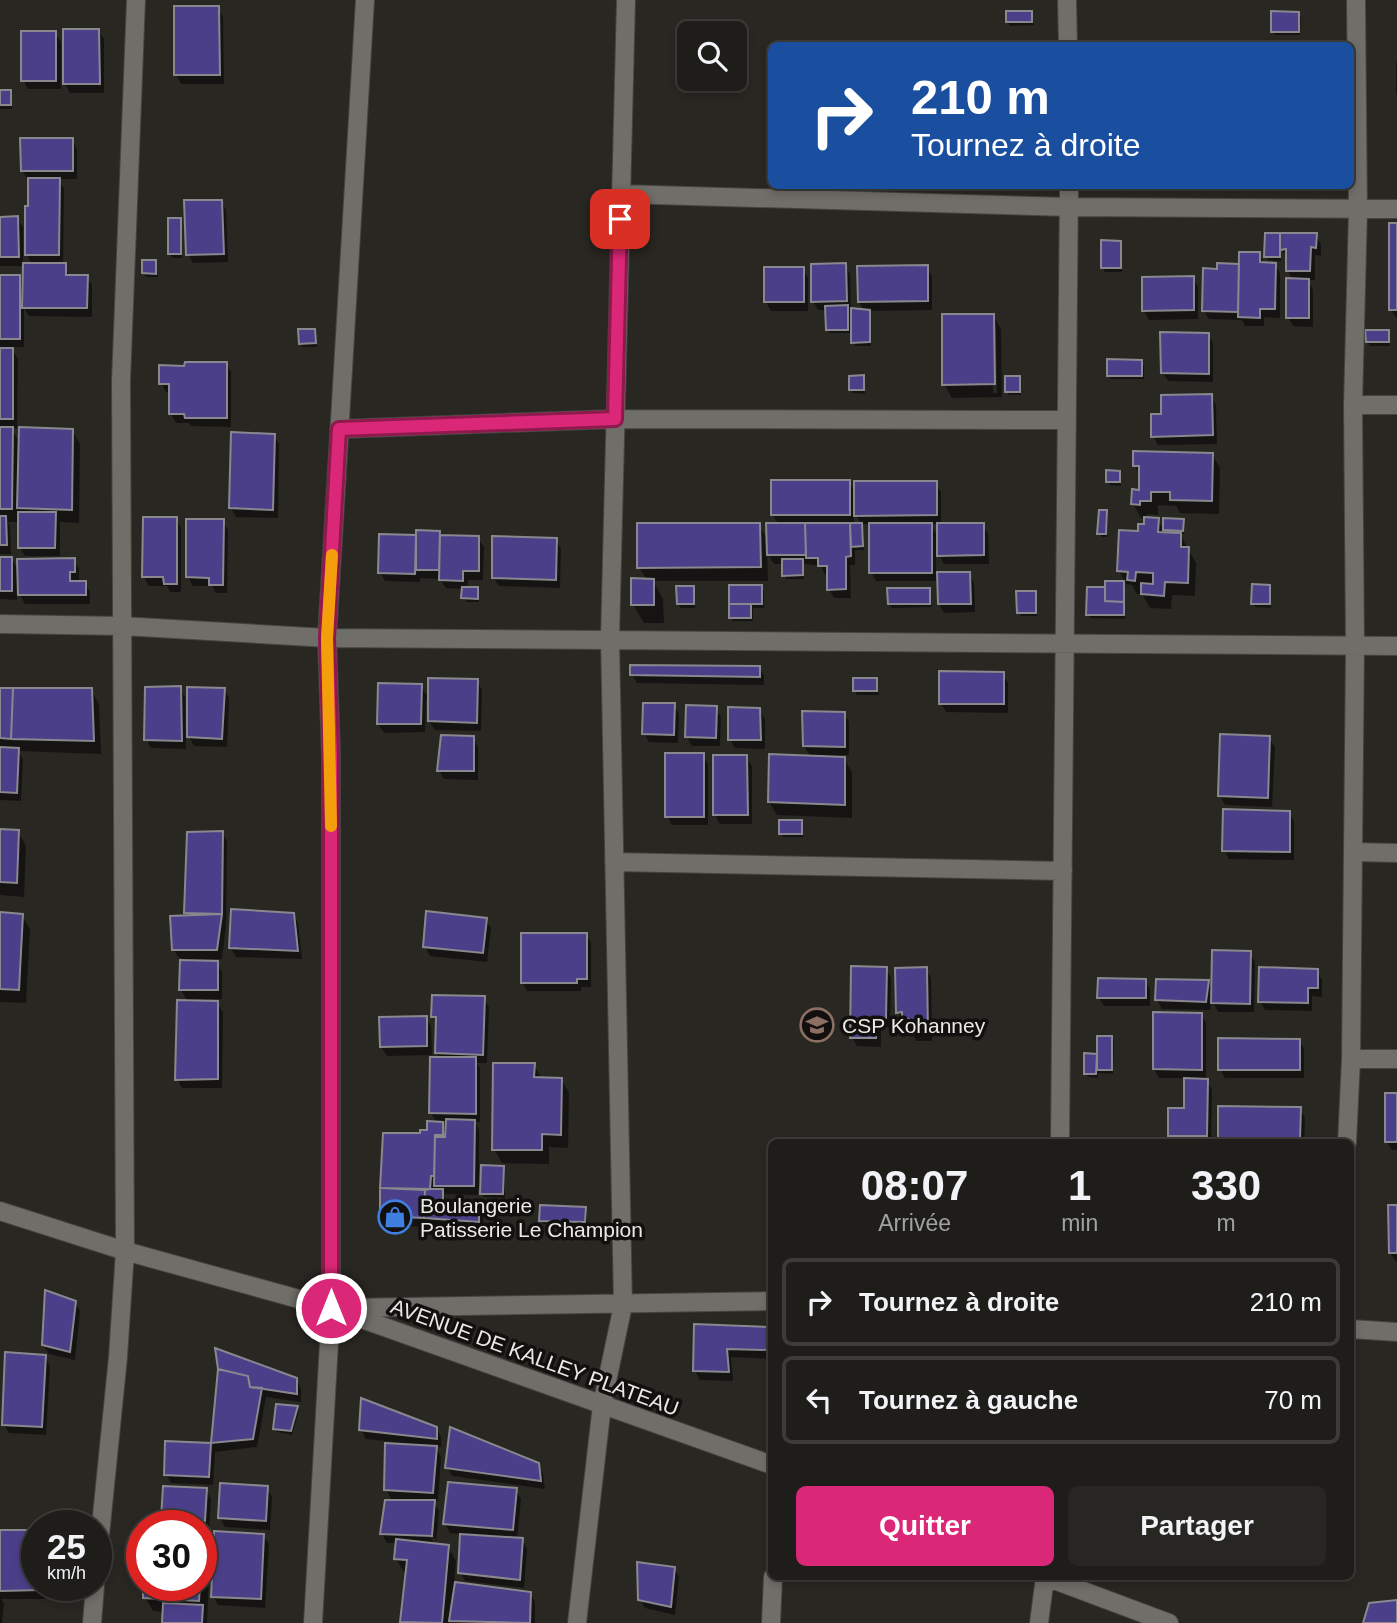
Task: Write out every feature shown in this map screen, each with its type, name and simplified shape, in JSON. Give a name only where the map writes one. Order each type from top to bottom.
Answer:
[{"type":"street","points":[[103,1510],[118,1357],[125,1251],[121,381],[136,0]]},
{"type":"street","points":[[313,1623],[331,1308],[331,756],[327,638],[365,0]]},
{"type":"street","points":[[576,1623],[602,1405],[623,1305],[610,639],[626,0]]},
{"type":"street","points":[[1067,0],[1068,42]]},
{"type":"street","points":[[1347,1139],[1351,1059],[1353,852],[1356,0]]},
{"type":"street","points":[[1060,1139],[1069,189]]},
{"type":"street","points":[[621,194],[1069,206],[1397,209]]},
{"type":"street","points":[[1353,405],[1397,405]]},
{"type":"street","points":[[339,429],[615,419],[1067,420]]},
{"type":"street","points":[[0,624],[122,626],[327,638],[1397,646]]},
{"type":"street","points":[[1353,852],[1397,853]]},
{"type":"street","points":[[614,862],[1063,871]]},
{"type":"street","points":[[1351,1059],[1397,1059]]},
{"type":"street","name":"AVENUE DE KALLEY PLATEAU","points":[[0,1211],[125,1251],[331,1308],[768,1464]]},
{"type":"street","points":[[331,1308],[768,1301]]},
{"type":"street","points":[[1354,1329],[1397,1332]]},
{"type":"street","points":[[771,1623],[773,1580]]},
{"type":"street","points":[[1039,1623],[1046,1580]]},
{"type":"street","points":[[1054,1580],[1169,1623]]},
{"type":"street","points":[[92,1623],[94,1601]]},
{"type":"building","points":[[174,6],[219,6],[220,75],[174,75]]},
{"type":"building","points":[[1006,11],[1032,11],[1032,22],[1006,22]]},
{"type":"building","points":[[1271,11],[1299,12],[1299,32],[1271,32]]},
{"type":"building","points":[[63,29],[99,29],[100,84],[63,84]]},
{"type":"building","points":[[21,31],[56,31],[56,81],[21,81]]},
{"type":"building","points":[[0,90],[11,90],[11,105],[0,105]]},
{"type":"building","points":[[20,138],[73,138],[73,171],[21,171]]},
{"type":"building","points":[[28,178],[60,178],[59,255],[25,255]]},
{"type":"building","points":[[184,200],[222,200],[224,254],[186,255]]},
{"type":"building","points":[[18,216],[19,257],[0,257],[0,217]]},
{"type":"building","points":[[168,218],[181,218],[181,254],[168,254]]},
{"type":"building","points":[[1389,223],[1397,223],[1397,310],[1389,310]]},
{"type":"building","points":[[1265,233],[1280,233],[1280,257],[1264,257]]},
{"type":"building","points":[[1280,233],[1317,233],[1316,248],[1311,247],[1310,271],[1286,271],[1286,249],[1280,250]]},
{"type":"building","points":[[1101,240],[1121,241],[1121,268],[1101,268]]},
{"type":"building","points":[[1239,252],[1260,252],[1260,262],[1276,263],[1275,309],[1260,309],[1260,318],[1238,317]]},
{"type":"building","points":[[142,260],[156,260],[156,274],[142,273]]},
{"type":"building","points":[[23,263],[66,263],[66,275],[88,275],[87,308],[22,308]]},
{"type":"building","points":[[846,263],[847,301],[811,302],[811,264]]},
{"type":"building","points":[[1217,263],[1239,264],[1238,312],[1202,311],[1203,268],[1217,269]]},
{"type":"building","points":[[928,265],[928,301],[858,302],[857,266]]},
{"type":"building","points":[[764,267],[804,267],[804,302],[764,302]]},
{"type":"building","points":[[0,275],[20,275],[20,339],[0,339]]},
{"type":"building","points":[[1194,276],[1194,310],[1142,311],[1142,277]]},
{"type":"building","points":[[1286,278],[1309,279],[1309,318],[1286,318]]},
{"type":"building","points":[[848,305],[848,330],[826,330],[825,306]]},
{"type":"building","points":[[851,308],[870,310],[870,342],[851,343]]},
{"type":"building","points":[[942,314],[994,314],[995,384],[942,385]]},
{"type":"building","points":[[298,329],[315,329],[316,343],[299,344]]},
{"type":"building","points":[[1365,330],[1389,330],[1389,342],[1366,342]]},
{"type":"building","points":[[1160,332],[1209,333],[1209,374],[1161,373]]},
{"type":"building","points":[[0,348],[13,348],[13,419],[0,419]]},
{"type":"building","points":[[1107,359],[1142,360],[1142,376],[1107,376]]},
{"type":"building","points":[[185,362],[227,362],[227,418],[185,418],[184,414],[169,414],[169,384],[159,384],[159,365],[184,366]]},
{"type":"building","points":[[864,375],[864,390],[849,390],[849,376]]},
{"type":"building","points":[[1005,376],[1020,376],[1020,392],[1005,392]]},
{"type":"building","points":[[1212,394],[1213,435],[1151,437],[1151,414],[1161,414],[1161,395]]},
{"type":"building","points":[[0,427],[13,427],[12,509],[0,509]]},
{"type":"building","points":[[19,427],[73,429],[72,510],[17,508]]},
{"type":"building","points":[[231,432],[275,434],[273,510],[229,508]]},
{"type":"building","points":[[1133,451],[1213,453],[1212,501],[1170,500],[1170,492],[1151,492],[1151,501],[1140,501],[1140,505],[1131,504],[1132,489],[1139,490],[1139,466],[1133,466]]},
{"type":"building","points":[[1106,470],[1120,471],[1120,482],[1106,482]]},
{"type":"building","points":[[771,480],[850,480],[850,515],[771,515]]},
{"type":"building","points":[[854,481],[937,481],[937,515],[854,516]]},
{"type":"building","points":[[1099,510],[1107,510],[1106,534],[1097,534]]},
{"type":"building","points":[[18,512],[56,512],[55,548],[18,548]]},
{"type":"building","points":[[0,516],[6,516],[7,545],[0,545]]},
{"type":"building","points":[[143,517],[177,517],[177,584],[164,584],[163,577],[142,577]]},
{"type":"building","points":[[1144,517],[1159,518],[1158,532],[1181,533],[1181,547],[1189,547],[1188,583],[1165,582],[1164,596],[1141,594],[1141,583],[1153,584],[1153,573],[1136,572],[1135,581],[1127,580],[1128,572],[1117,571],[1119,530],[1138,531],[1138,524],[1144,524]]},
{"type":"building","points":[[1163,518],[1184,519],[1183,531],[1163,530]]},
{"type":"building","points":[[186,519],[224,519],[223,585],[209,585],[209,578],[186,577]]},
{"type":"building","points":[[637,523],[760,523],[761,567],[637,568]]},
{"type":"building","points":[[766,523],[805,523],[806,555],[767,555]]},
{"type":"building","points":[[805,523],[850,523],[851,556],[846,557],[846,589],[827,590],[827,566],[818,566],[818,558],[806,558]]},
{"type":"building","points":[[850,523],[862,523],[863,546],[851,547]]},
{"type":"building","points":[[869,523],[932,523],[932,573],[869,573]]},
{"type":"building","points":[[937,523],[984,523],[984,555],[937,556]]},
{"type":"building","points":[[416,530],[440,531],[439,570],[416,570]]},
{"type":"building","points":[[379,534],[416,535],[415,574],[378,573]]},
{"type":"building","points":[[440,535],[479,536],[479,571],[463,571],[463,581],[439,580]]},
{"type":"building","points":[[492,536],[557,538],[556,580],[492,578]]},
{"type":"building","points":[[0,557],[12,557],[12,591],[0,591]]},
{"type":"building","points":[[75,558],[75,572],[70,572],[70,581],[86,581],[86,595],[18,595],[17,559]]},
{"type":"building","points":[[782,559],[803,559],[803,575],[782,576]]},
{"type":"building","points":[[937,572],[970,572],[971,604],[938,604]]},
{"type":"building","points":[[631,578],[654,579],[654,605],[631,605]]},
{"type":"building","points":[[1105,581],[1124,581],[1124,602],[1105,601]]},
{"type":"building","points":[[1252,584],[1270,585],[1270,604],[1251,604]]},
{"type":"building","points":[[729,585],[762,585],[762,604],[729,604]]},
{"type":"building","points":[[676,586],[694,586],[694,604],[677,604]]},
{"type":"building","points":[[462,587],[478,587],[478,599],[461,598]]},
{"type":"building","points":[[1087,587],[1105,587],[1105,601],[1124,602],[1124,615],[1086,615]]},
{"type":"building","points":[[887,588],[930,588],[930,604],[888,604]]},
{"type":"building","points":[[1016,591],[1036,591],[1036,613],[1017,613]]},
{"type":"building","points":[[729,604],[751,604],[751,618],[729,618]]},
{"type":"building","points":[[630,665],[760,666],[760,677],[630,675]]},
{"type":"building","points":[[939,671],[1004,672],[1004,704],[939,704]]},
{"type":"building","points":[[428,678],[478,679],[477,723],[428,721]]},
{"type":"building","points":[[853,678],[877,678],[877,691],[853,691]]},
{"type":"building","points":[[378,683],[422,684],[421,724],[377,724]]},
{"type":"building","points":[[181,686],[182,741],[144,740],[145,687]]},
{"type":"building","points":[[187,687],[225,688],[222,739],[187,737]]},
{"type":"building","points":[[0,688],[13,688],[11,739],[0,738]]},
{"type":"building","points":[[13,688],[92,688],[94,741],[11,739]]},
{"type":"building","points":[[643,703],[675,703],[674,735],[642,734]]},
{"type":"building","points":[[686,705],[717,706],[716,738],[685,737]]},
{"type":"building","points":[[728,707],[760,708],[761,740],[728,740]]},
{"type":"building","points":[[802,711],[845,712],[845,747],[803,746]]},
{"type":"building","points":[[1220,734],[1270,736],[1268,798],[1218,796]]},
{"type":"building","points":[[441,735],[474,736],[474,771],[437,771]]},
{"type":"building","points":[[0,747],[19,748],[17,793],[0,792]]},
{"type":"building","points":[[665,753],[704,753],[704,817],[665,817]]},
{"type":"building","points":[[769,754],[845,757],[845,805],[768,802]]},
{"type":"building","points":[[713,755],[747,755],[748,815],[713,815]]},
{"type":"building","points":[[1223,809],[1290,811],[1290,852],[1222,851]]},
{"type":"building","points":[[779,820],[802,820],[802,834],[779,834]]},
{"type":"building","points":[[0,829],[19,830],[17,883],[0,882]]},
{"type":"building","points":[[223,831],[222,914],[184,913],[187,832]]},
{"type":"building","points":[[231,909],[294,913],[298,951],[229,948]]},
{"type":"building","points":[[426,911],[487,918],[483,953],[423,947]]},
{"type":"building","points":[[0,912],[23,914],[19,990],[0,989]]},
{"type":"building","points":[[222,914],[217,950],[172,950],[170,916]]},
{"type":"building","points":[[521,933],[587,933],[587,979],[577,979],[577,983],[521,983]]},
{"type":"building","points":[[1212,950],[1251,951],[1250,1004],[1211,1003]]},
{"type":"building","points":[[180,960],[218,961],[218,990],[179,990]]},
{"type":"building","points":[[851,966],[887,967],[886,1018],[877,1018],[876,1038],[850,1038]]},
{"type":"building","points":[[927,967],[928,1033],[909,1032],[909,1019],[902,1019],[902,1012],[896,1013],[895,968]]},
{"type":"building","points":[[1259,967],[1318,969],[1318,988],[1308,988],[1308,1003],[1258,1002]]},
{"type":"building","points":[[1098,978],[1146,979],[1146,998],[1097,998]]},
{"type":"building","points":[[1156,979],[1209,980],[1206,1002],[1155,1000]]},
{"type":"building","points":[[432,995],[485,996],[483,1055],[435,1053],[436,1017],[431,1017]]},
{"type":"building","points":[[177,1000],[218,1001],[218,1079],[175,1080]]},
{"type":"building","points":[[1153,1012],[1202,1013],[1202,1070],[1153,1069]]},
{"type":"building","points":[[427,1016],[427,1046],[380,1047],[379,1017]]},
{"type":"building","points":[[1097,1036],[1112,1036],[1112,1070],[1097,1070]]},
{"type":"building","points":[[1218,1038],[1300,1039],[1300,1070],[1218,1070]]},
{"type":"building","points":[[1084,1053],[1097,1054],[1096,1074],[1084,1074]]},
{"type":"building","points":[[430,1057],[476,1057],[476,1114],[429,1113]]},
{"type":"building","points":[[493,1063],[535,1063],[534,1077],[562,1078],[561,1135],[542,1134],[542,1150],[492,1150]]},
{"type":"building","points":[[1184,1078],[1208,1079],[1207,1136],[1168,1136],[1168,1108],[1184,1108]]},
{"type":"building","points":[[1385,1093],[1397,1093],[1397,1142],[1385,1142]]},
{"type":"building","points":[[1218,1106],[1301,1107],[1300,1139],[1218,1139]]},
{"type":"building","points":[[446,1119],[475,1120],[474,1186],[434,1186],[435,1137],[445,1137]]},
{"type":"building","points":[[427,1121],[443,1122],[443,1135],[435,1135],[434,1176],[431,1176],[430,1189],[380,1188],[383,1133],[420,1133],[420,1130],[427,1130]]},
{"type":"building","points":[[481,1165],[504,1166],[503,1194],[480,1194]]},
{"type":"building","points":[[380,1188],[425,1190],[424,1218],[380,1216]]},
{"type":"building","points":[[443,1189],[443,1201],[479,1202],[479,1222],[424,1218],[425,1190]]},
{"type":"building","points":[[540,1205],[586,1207],[585,1222],[539,1221]]},
{"type":"building","points":[[1388,1205],[1397,1205],[1397,1253],[1389,1253]]},
{"type":"building","points":[[45,1290],[76,1301],[70,1352],[42,1345]]},
{"type":"building","points":[[694,1324],[768,1327],[768,1350],[727,1349],[729,1372],[693,1371]]},
{"type":"building","points":[[215,1348],[297,1378],[297,1394],[250,1387],[248,1376],[218,1369]]},
{"type":"building","points":[[5,1352],[46,1355],[42,1427],[2,1425]]},
{"type":"building","points":[[218,1369],[248,1376],[250,1387],[262,1388],[253,1439],[211,1443]]},
{"type":"building","points":[[361,1398],[437,1427],[437,1439],[359,1430]]},
{"type":"building","points":[[276,1404],[298,1406],[291,1431],[273,1429]]},
{"type":"building","points":[[450,1427],[539,1463],[541,1481],[445,1468]]},
{"type":"building","points":[[165,1441],[211,1443],[209,1477],[164,1475]]},
{"type":"building","points":[[385,1443],[437,1446],[433,1493],[384,1490]]},
{"type":"building","points":[[448,1482],[517,1488],[513,1530],[443,1524]]},
{"type":"building","points":[[220,1483],[268,1486],[266,1521],[218,1518]]},
{"type":"building","points":[[163,1486],[207,1488],[206,1510],[162,1510]]},
{"type":"building","points":[[385,1500],[435,1500],[432,1536],[380,1534]]},
{"type":"building","points":[[0,1530],[21,1530],[21,1590],[0,1591]]},
{"type":"building","points":[[217,1531],[264,1534],[261,1599],[217,1597]]},
{"type":"building","points":[[460,1534],[523,1538],[520,1580],[458,1573]]},
{"type":"building","points":[[396,1539],[449,1545],[442,1623],[400,1622],[407,1560],[394,1559]]},
{"type":"building","points":[[637,1562],[675,1567],[671,1607],[638,1600]]},
{"type":"building","points":[[455,1582],[531,1592],[530,1623],[449,1621]]},
{"type":"building","points":[[1397,1600],[1397,1623],[1363,1623],[1369,1603]]},
{"type":"building","points":[[163,1603],[203,1605],[202,1623],[162,1623]]},
{"type":"slow traffic","points":[[331,826],[327,638],[332,555]]},
{"type":"place","name":"CSP Kohanney","points":[[817,1025]]},
{"type":"place","name":"Boulangerie Patisserie Le Champion","points":[[395,1217]]},
{"type":"route","points":[[331,1308],[331,756],[327,638],[339,429],[615,419],[620,219]]}]
